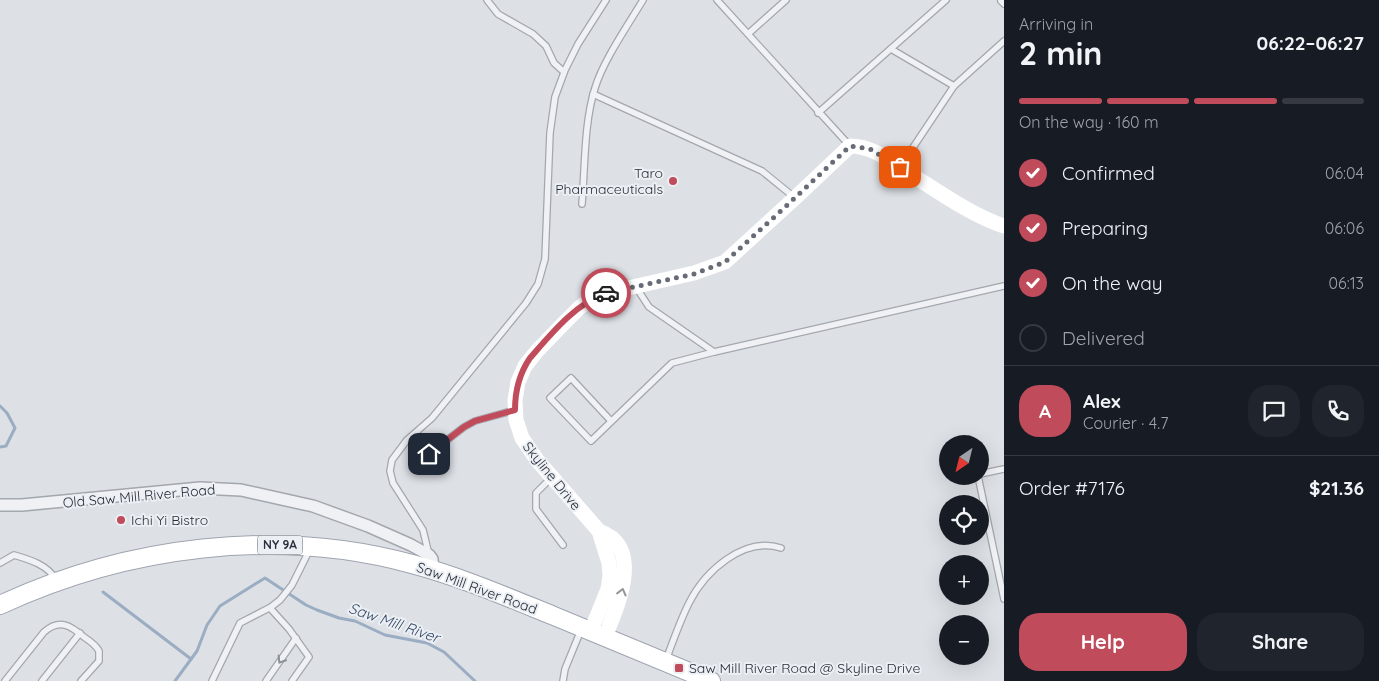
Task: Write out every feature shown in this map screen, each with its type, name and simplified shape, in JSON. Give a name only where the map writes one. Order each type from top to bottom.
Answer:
[{"type":"main road","name":"Saw Mill River Road","points":[[0,605],[57,581],[126,562],[195,550],[255,545],[311,546],[431,563],[495,592],[708,680]]},
{"type":"street","points":[[850,146],[870,149],[976,213],[1004,226]]},
{"type":"street","name":"Skyline Drive","points":[[592,632],[605,597],[610,576],[610,563],[599,531],[531,454],[522,438],[515,410],[516,391],[521,373],[530,358],[578,308],[591,299],[605,293],[694,274],[725,262],[850,146]]},
{"type":"street","name":"Old Saw Mill River Road","points":[[0,506],[200,488],[241,490],[313,506],[340,515],[411,545],[431,563]]},
{"type":"lane","points":[[487,0],[498,14],[533,34],[546,46],[554,63],[564,72]]},
{"type":"lane","points":[[431,563],[423,530],[393,483],[390,471],[392,460],[407,440],[432,418],[526,303],[538,284],[545,260],[550,133],[555,97],[564,72],[578,44],[606,0]]},
{"type":"lane","points":[[582,204],[593,94],[602,72],[643,0]]},
{"type":"lane","points":[[717,0],[850,146]]},
{"type":"lane","points":[[748,34],[786,0]]},
{"type":"lane","points":[[818,113],[946,0]]},
{"type":"lane","points":[[900,167],[954,86],[1004,41]]},
{"type":"lane","points":[[891,49],[954,86]]},
{"type":"lane","points":[[593,94],[762,171],[795,198]]},
{"type":"lane","points":[[635,286],[649,307],[714,352]]},
{"type":"lane","points":[[611,422],[571,378],[550,398],[590,441],[611,422],[672,363],[1004,286]]},
{"type":"lane","points":[[429,454],[464,427],[475,421],[515,410]]},
{"type":"lane","points":[[989,473],[1004,469]]},
{"type":"lane","points":[[552,478],[536,493],[536,509],[562,545]]},
{"type":"lane","points":[[981,485],[1004,599]]},
{"type":"lane","points":[[665,662],[689,604],[695,593],[711,574],[726,560],[750,547],[762,545],[781,548]]},
{"type":"lane","points":[[212,681],[240,623],[270,608],[280,600],[292,584],[311,546]]},
{"type":"lane","points":[[0,563],[14,555],[32,560],[52,573],[57,581]]},
{"type":"lane","points":[[270,608],[296,638],[309,658],[292,681]]},
{"type":"lane","points":[[5,681],[47,629],[63,624],[70,626],[80,633],[96,646],[100,654],[97,664],[81,681]]},
{"type":"lane","points":[[563,681],[565,669],[592,632]]},
{"type":"lane","points":[[42,681],[80,633]]},
{"type":"lane","points":[[266,681],[296,638]]},
{"type":"waterway","points":[[0,406],[7,413],[15,428],[6,446],[0,447]]},
{"type":"waterway","name":"Saw Mill River","points":[[175,681],[197,651],[207,625],[220,606],[265,578],[306,605],[317,610],[339,618],[355,621],[385,635],[427,643],[444,652],[475,681]]},
{"type":"waterway","points":[[103,592],[191,659]]},
{"type":"way so far","points":[[606,293],[694,274],[725,262],[850,146],[870,149],[900,167]]},
{"type":"place","name":"Taro Pharmaceuticals","points":[[673,181]]},
{"type":"place","name":"Ichi Yi Bistro","points":[[121,520]]},
{"type":"place","name":"Saw Mill River Road @ Skyline Drive","points":[[679,668]]},
{"type":"route","points":[[429,454],[464,427],[475,421],[515,410],[518,382],[530,358],[578,308],[591,299],[606,293]]}]
